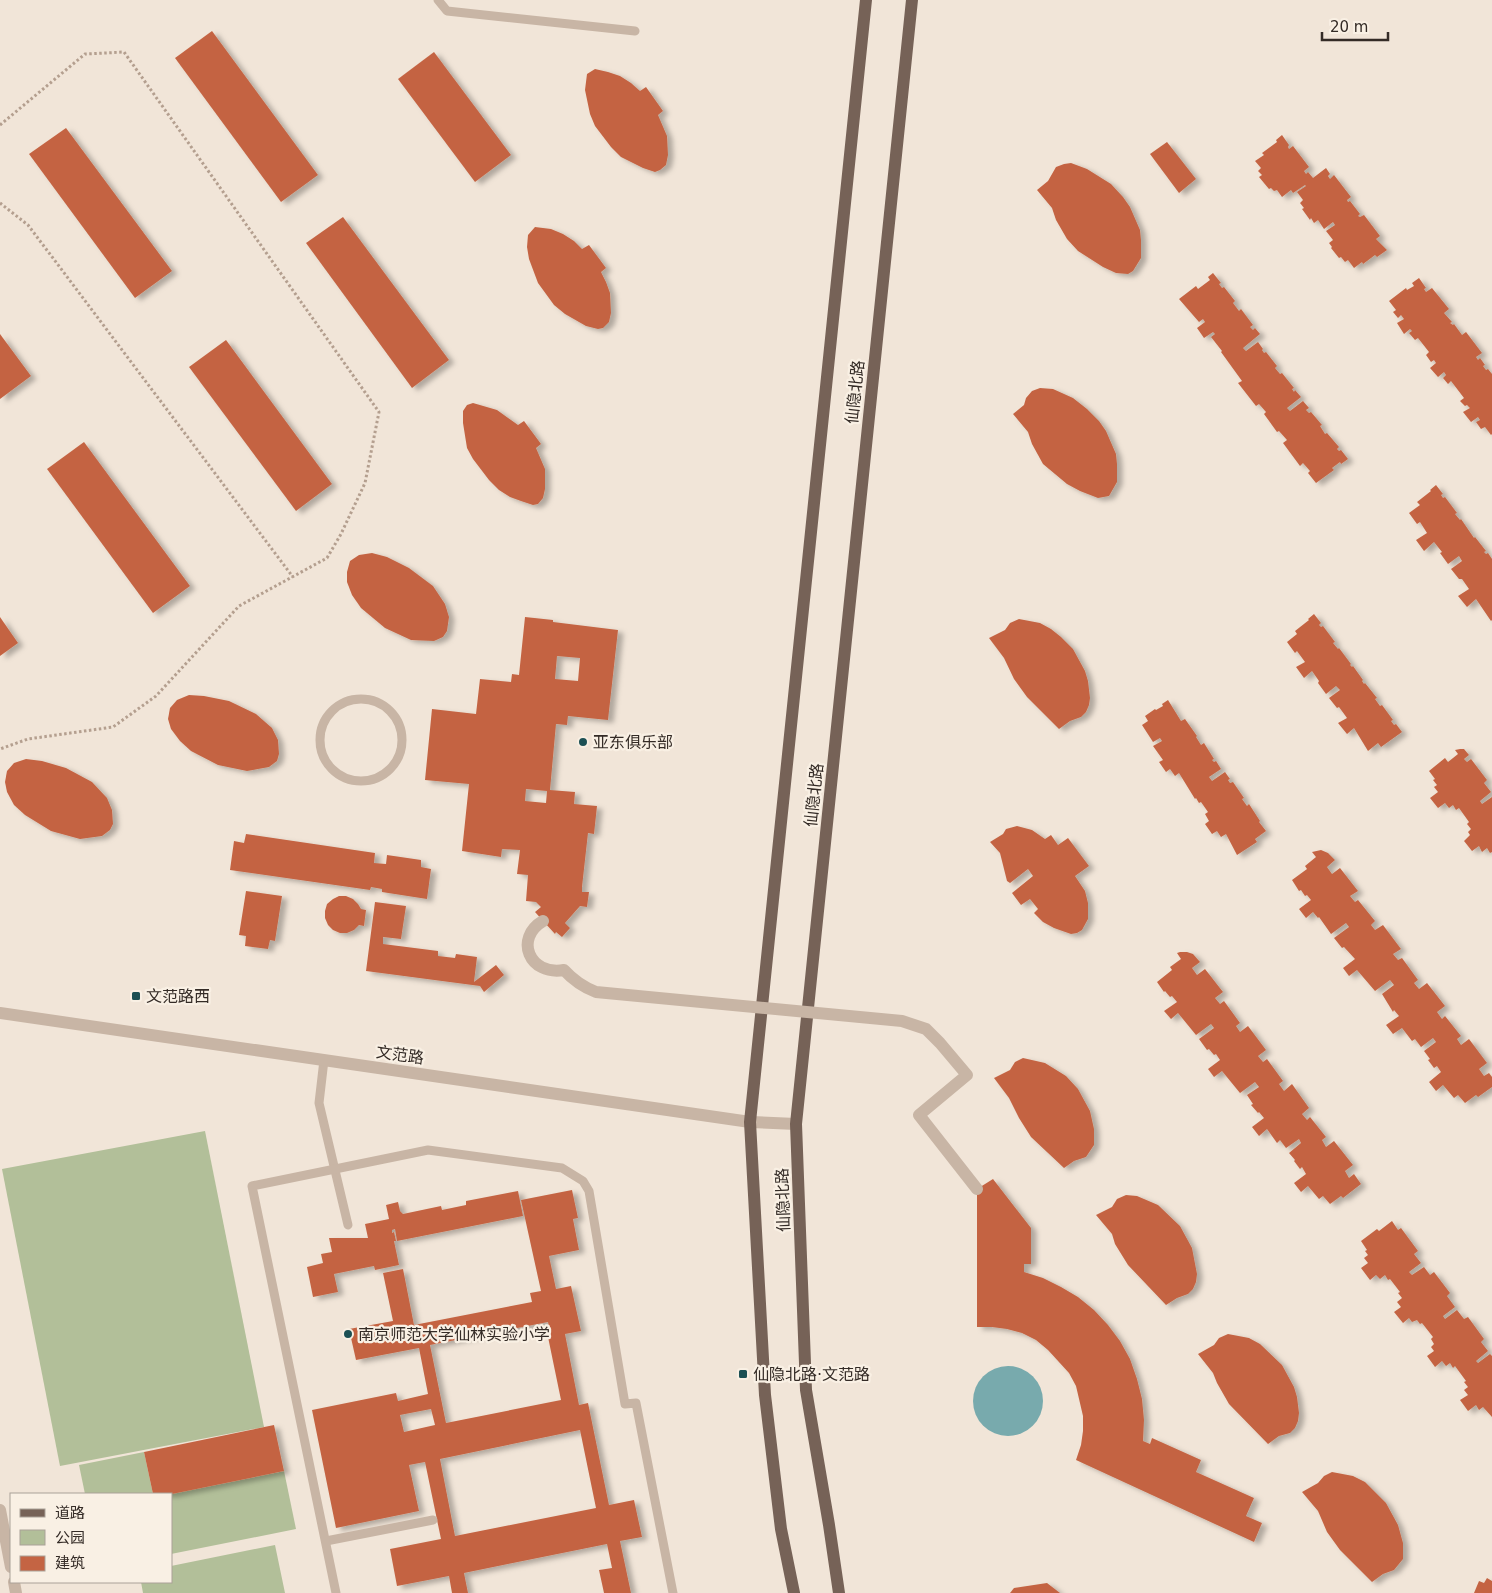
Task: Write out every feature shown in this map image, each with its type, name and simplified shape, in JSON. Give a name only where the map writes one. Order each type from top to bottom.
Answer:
[{"type":"main road","name":"仙隐北路","points":[[794,1593],[781,1530],[765,1395],[750,1122],[866,0]]},
{"type":"main road","name":"仙隐北路","points":[[838,1593],[829,1525],[806,1390],[796,1124],[912,0]]},
{"type":"street","points":[[543,921],[537,924],[529,938],[528,946],[533,961],[547,971],[564,970],[579,984],[596,992],[902,1021],[926,1029],[967,1076],[919,1115],[977,1189]]},
{"type":"street","name":"文范路","points":[[0,1013],[750,1122],[796,1124]]},
{"type":"street","points":[[0,1510],[10,1562]]},
{"type":"lane","points":[[438,0],[447,10],[635,31]]},
{"type":"lane","points":[[367,699],[379,702],[396,718],[402,740],[400,752],[395,762],[387,771],[377,777],[366,780],[354,780],[333,770],[321,750],[319,739],[321,727],[326,716],[334,708],[344,702],[367,699]]},
{"type":"lane","points":[[324,1060],[319,1103],[348,1225]]},
{"type":"lane","points":[[336,1593],[252,1186],[428,1150],[562,1168],[584,1181],[589,1191],[625,1404],[636,1403],[673,1593]]},
{"type":"lane","points":[[326,1542],[433,1520]]},
{"type":"path","points":[[0,126],[85,54],[124,52],[379,412],[365,483],[341,534],[327,558],[239,606],[156,696],[113,727],[28,738],[0,749]]},
{"type":"path","points":[[0,203],[28,225],[293,577]]},
{"type":"green space","points":[[205,1131],[264,1427],[60,1466],[2,1169]]},
{"type":"green space","points":[[144,1452],[153,1493],[85,1493],[79,1465]]},
{"type":"green space","points":[[284,1471],[296,1529],[172,1554],[172,1494]]},
{"type":"green space","points":[[275,1545],[285,1593],[143,1593],[141,1583],[172,1583],[172,1566]]},
{"type":"water","points":[[1001,1366],[1015,1366],[1028,1372],[1037,1381],[1043,1394],[1041,1414],[1033,1426],[1015,1436],[1001,1436],[988,1430],[979,1421],[973,1408],[973,1394],[979,1381],[988,1372]]},
{"type":"building","points":[[212,31],[318,175],[281,202],[175,58]]},
{"type":"building","points":[[434,52],[511,155],[475,182],[398,79]]},
{"type":"building","points":[[595,69],[620,76],[640,91],[646,87],[663,111],[658,115],[667,136],[668,155],[666,165],[660,170],[655,172],[643,168],[621,157],[595,126],[590,114],[585,90],[587,74]]},
{"type":"building","points":[[66,128],[172,271],[135,298],[29,154]]},
{"type":"building","points":[[1282,135],[1289,145],[1289,149],[1293,146],[1309,167],[1304,171],[1306,174],[1308,172],[1313,178],[1326,168],[1330,174],[1328,176],[1330,179],[1334,175],[1351,197],[1347,200],[1348,202],[1350,201],[1360,214],[1358,216],[1364,215],[1380,236],[1376,239],[1387,250],[1354,268],[1348,260],[1345,262],[1341,257],[1339,258],[1331,248],[1329,243],[1333,240],[1326,231],[1335,225],[1333,222],[1324,229],[1318,220],[1314,223],[1311,218],[1310,220],[1302,209],[1304,208],[1300,203],[1303,200],[1297,192],[1305,185],[1293,193],[1291,190],[1282,197],[1277,190],[1269,189],[1259,177],[1262,175],[1258,171],[1261,168],[1255,161],[1264,155],[1262,153],[1277,142],[1276,140]]},
{"type":"building","points":[[1167,142],[1196,179],[1179,193],[1150,154]]},
{"type":"building","points":[[1071,163],[1087,169],[1111,184],[1130,207],[1140,230],[1141,258],[1133,271],[1128,274],[1116,273],[1078,251],[1067,239],[1056,220],[1052,208],[1037,190],[1048,181],[1056,167]]},
{"type":"building","points":[[343,217],[449,360],[412,388],[306,243]]},
{"type":"building","points":[[535,227],[551,229],[563,234],[582,249],[589,245],[606,268],[601,272],[610,293],[611,313],[609,322],[603,328],[598,329],[586,326],[565,314],[554,305],[538,283],[529,259],[527,247],[528,235]]},
{"type":"building","points":[[1213,273],[1221,283],[1219,284],[1222,288],[1224,287],[1235,301],[1233,303],[1239,311],[1241,309],[1253,325],[1250,327],[1253,330],[1255,328],[1260,334],[1243,348],[1246,351],[1258,342],[1264,353],[1266,352],[1277,366],[1275,368],[1280,374],[1282,373],[1294,388],[1292,389],[1294,392],[1295,390],[1301,397],[1287,408],[1290,411],[1303,401],[1309,408],[1306,410],[1309,413],[1311,412],[1322,425],[1320,426],[1325,434],[1327,433],[1339,447],[1337,449],[1341,450],[1348,459],[1332,468],[1334,470],[1316,483],[1308,473],[1310,471],[1303,463],[1300,466],[1283,443],[1287,440],[1279,431],[1277,432],[1264,414],[1266,412],[1259,404],[1256,406],[1238,383],[1242,381],[1211,337],[1215,334],[1213,332],[1204,338],[1197,328],[1205,322],[1203,319],[1199,322],[1179,299],[1196,286],[1198,289],[1210,280],[1208,277]]},
{"type":"building","points":[[1419,278],[1426,288],[1424,289],[1426,292],[1432,288],[1449,309],[1444,313],[1452,322],[1450,323],[1454,324],[1462,335],[1466,332],[1482,353],[1476,357],[1478,360],[1480,358],[1486,370],[1488,369],[1492,374],[1491,435],[1485,427],[1481,429],[1476,422],[1480,420],[1478,417],[1471,422],[1463,412],[1470,408],[1460,401],[1464,398],[1451,381],[1448,384],[1443,378],[1446,375],[1444,372],[1438,377],[1430,368],[1436,363],[1434,360],[1431,362],[1426,355],[1429,352],[1418,338],[1415,340],[1409,333],[1412,331],[1410,329],[1404,334],[1397,323],[1404,319],[1401,315],[1398,318],[1393,312],[1396,310],[1389,301],[1406,288],[1407,290],[1414,286],[1412,283]]},
{"type":"building","points":[[0,334],[31,376],[0,399]]},
{"type":"building","points":[[226,340],[332,484],[296,511],[189,367]]},
{"type":"building","points":[[1040,388],[1053,389],[1073,398],[1099,421],[1106,431],[1116,454],[1117,464],[1117,482],[1109,496],[1098,498],[1080,491],[1067,484],[1043,464],[1028,432],[1013,414],[1024,405],[1026,398],[1032,391]]},
{"type":"building","points":[[473,403],[497,410],[518,425],[524,421],[541,444],[536,448],[545,469],[545,489],[543,498],[538,504],[533,505],[521,501],[499,490],[473,459],[467,448],[463,411],[467,405]]},
{"type":"building","points":[[84,442],[190,586],[153,613],[47,469]]},
{"type":"building","points":[[1436,485],[1443,494],[1441,495],[1443,498],[1445,497],[1457,513],[1455,514],[1486,551],[1484,552],[1488,553],[1492,559],[1491,621],[1476,599],[1467,607],[1458,596],[1469,589],[1451,569],[1462,561],[1459,556],[1448,564],[1434,542],[1424,551],[1416,540],[1427,533],[1420,522],[1417,524],[1409,513],[1420,505],[1417,502]]},
{"type":"building","points":[[372,553],[387,557],[409,568],[433,586],[445,604],[449,617],[447,631],[443,637],[434,641],[411,640],[385,628],[361,608],[352,595],[347,582],[347,572],[350,561],[359,555]]},
{"type":"building","points":[[1314,614],[1321,623],[1319,625],[1323,626],[1335,642],[1333,643],[1339,648],[1364,684],[1377,698],[1375,699],[1380,706],[1382,705],[1393,720],[1391,721],[1402,732],[1381,747],[1378,743],[1368,751],[1354,728],[1347,734],[1338,723],[1347,718],[1329,698],[1340,690],[1336,686],[1326,694],[1312,671],[1304,678],[1296,667],[1305,662],[1287,642],[1297,634],[1295,631]]},
{"type":"building","points":[[0,617],[18,643],[0,656]]},
{"type":"building","points":[[525,617],[618,630],[608,720],[568,716],[567,725],[556,724],[550,790],[575,792],[574,804],[597,806],[594,834],[588,833],[582,887],[582,892],[589,892],[587,907],[580,906],[565,923],[570,928],[562,937],[556,932],[555,934],[535,912],[541,907],[536,902],[526,901],[528,875],[517,874],[520,850],[502,849],[501,857],[462,851],[469,784],[425,780],[432,709],[476,714],[480,679],[511,682],[512,674],[519,675]],"holes":[[[557,656],[580,658],[578,681],[555,679]],[[526,789],[547,791],[546,803],[525,801]]]},
{"type":"building","points":[[1019,619],[1040,623],[1051,629],[1073,649],[1085,671],[1090,698],[1086,712],[1081,717],[1070,721],[1059,729],[1027,697],[1014,679],[1004,658],[989,638],[1005,630],[1010,623]]},
{"type":"building","points":[[189,695],[229,701],[256,714],[272,728],[278,740],[279,754],[277,761],[269,767],[247,771],[218,765],[191,751],[171,729],[168,719],[170,708],[177,700]]},
{"type":"building","points":[[1168,700],[1181,721],[1185,719],[1201,745],[1204,743],[1214,759],[1212,760],[1216,761],[1221,769],[1209,777],[1212,781],[1225,772],[1230,779],[1228,780],[1230,783],[1233,782],[1244,798],[1242,799],[1247,806],[1249,804],[1266,831],[1255,839],[1257,842],[1237,855],[1226,834],[1221,837],[1217,831],[1212,834],[1205,824],[1209,821],[1205,814],[1208,812],[1201,802],[1199,803],[1195,799],[1179,773],[1175,776],[1170,769],[1166,772],[1159,762],[1163,760],[1153,746],[1162,741],[1160,738],[1153,742],[1142,725],[1148,721],[1145,716],[1163,706],[1162,704]]},
{"type":"building","points":[[1464,749],[1469,755],[1464,759],[1467,762],[1471,759],[1487,780],[1484,783],[1491,792],[1480,801],[1482,804],[1492,797],[1492,852],[1490,853],[1487,848],[1482,852],[1479,846],[1472,851],[1464,841],[1470,835],[1468,832],[1471,829],[1467,824],[1469,822],[1459,808],[1456,810],[1453,805],[1449,808],[1445,803],[1438,808],[1430,798],[1438,792],[1434,787],[1437,785],[1433,780],[1435,779],[1429,771],[1445,758],[1448,762],[1458,754],[1455,750]]},
{"type":"building","points":[[26,759],[42,761],[66,768],[92,782],[107,798],[112,810],[113,824],[110,830],[102,836],[80,839],[51,831],[25,815],[14,805],[7,792],[5,782],[7,771],[14,763]]},
{"type":"building","points":[[1017,826],[1032,830],[1045,839],[1051,835],[1058,845],[1068,838],[1089,866],[1075,876],[1085,891],[1088,903],[1088,919],[1082,930],[1077,933],[1071,934],[1043,922],[1034,913],[1038,909],[1030,899],[1021,905],[1012,893],[1033,876],[1028,869],[1010,883],[1007,881],[1000,853],[990,842],[1003,834],[1006,829]]},
{"type":"building","points":[[246,834],[375,853],[374,863],[386,864],[387,855],[421,860],[421,867],[431,869],[427,899],[382,892],[382,889],[371,887],[370,890],[230,870],[234,841],[244,843]]},
{"type":"building","points":[[1321,850],[1328,853],[1335,860],[1327,867],[1332,874],[1340,868],[1358,891],[1350,896],[1355,902],[1358,900],[1375,921],[1371,925],[1375,930],[1383,925],[1401,949],[1393,954],[1398,960],[1402,958],[1418,980],[1414,983],[1419,989],[1427,983],[1445,1006],[1437,1012],[1442,1019],[1445,1016],[1461,1036],[1457,1039],[1461,1045],[1469,1039],[1487,1063],[1479,1069],[1484,1076],[1489,1073],[1492,1077],[1492,1087],[1478,1097],[1476,1095],[1465,1103],[1458,1095],[1454,1098],[1443,1085],[1436,1091],[1429,1082],[1441,1072],[1437,1066],[1434,1068],[1424,1051],[1436,1042],[1433,1038],[1421,1047],[1415,1039],[1412,1041],[1402,1028],[1393,1034],[1386,1025],[1399,1016],[1394,1010],[1393,1012],[1382,994],[1394,985],[1390,980],[1375,991],[1357,970],[1349,976],[1343,968],[1355,959],[1334,938],[1349,927],[1346,923],[1331,934],[1313,912],[1306,918],[1299,909],[1311,900],[1301,890],[1299,891],[1292,880],[1307,869],[1305,866],[1316,857],[1312,852]]},
{"type":"building","points":[[246,891],[282,896],[275,941],[270,940],[268,949],[245,946],[246,936],[239,935]]},
{"type":"building","points":[[339,896],[353,899],[361,909],[366,910],[364,926],[359,925],[347,933],[340,933],[328,925],[325,918],[327,904]]},
{"type":"building","points":[[375,902],[406,906],[401,939],[383,937],[383,944],[438,951],[438,956],[455,958],[456,954],[477,957],[474,982],[496,965],[504,975],[484,992],[480,986],[366,971]]},
{"type":"building","points":[[1177,953],[1193,954],[1200,962],[1192,968],[1197,975],[1205,969],[1223,992],[1215,998],[1220,1004],[1224,1001],[1240,1023],[1236,1026],[1240,1032],[1248,1026],[1266,1050],[1258,1056],[1263,1062],[1267,1059],[1283,1081],[1279,1084],[1284,1091],[1292,1084],[1309,1108],[1302,1114],[1307,1120],[1310,1117],[1326,1137],[1322,1140],[1326,1147],[1334,1141],[1353,1165],[1345,1171],[1349,1178],[1354,1174],[1361,1184],[1343,1198],[1341,1196],[1330,1204],[1323,1196],[1319,1199],[1308,1186],[1301,1192],[1294,1183],[1306,1174],[1302,1167],[1300,1169],[1289,1153],[1301,1143],[1299,1139],[1286,1148],[1280,1140],[1277,1143],[1267,1129],[1259,1136],[1252,1127],[1264,1118],[1251,1105],[1253,1104],[1247,1095],[1259,1087],[1255,1082],[1240,1093],[1222,1071],[1214,1077],[1208,1069],[1220,1060],[1216,1054],[1214,1055],[1209,1049],[1207,1050],[1199,1039],[1214,1028],[1211,1024],[1196,1035],[1178,1013],[1171,1019],[1164,1011],[1177,1002],[1172,996],[1170,997],[1164,992],[1157,982],[1172,970],[1170,967],[1181,959]]},
{"type":"building","points":[[1023,1058],[1045,1063],[1066,1076],[1078,1089],[1090,1111],[1094,1129],[1094,1145],[1086,1157],[1074,1161],[1064,1168],[1031,1137],[1009,1098],[994,1078],[1010,1070],[1015,1062]]},
{"type":"building","points":[[993,1179],[1031,1228],[1031,1264],[1024,1264],[1024,1272],[1043,1278],[1078,1297],[1094,1310],[1120,1341],[1130,1359],[1142,1399],[1143,1441],[1150,1444],[1152,1438],[1201,1460],[1196,1472],[1254,1498],[1246,1516],[1262,1523],[1254,1542],[1076,1460],[1081,1445],[1083,1416],[1076,1386],[1069,1373],[1048,1350],[1036,1340],[1022,1333],[992,1327],[977,1327],[977,1189]]},
{"type":"building","points":[[572,1190],[578,1218],[573,1219],[579,1250],[549,1256],[556,1289],[571,1286],[581,1331],[565,1334],[579,1405],[588,1403],[609,1505],[634,1500],[642,1537],[620,1541],[631,1593],[604,1593],[599,1570],[612,1568],[607,1544],[464,1573],[468,1593],[452,1593],[449,1576],[397,1586],[390,1549],[441,1539],[425,1462],[409,1465],[419,1511],[336,1528],[312,1410],[396,1393],[398,1401],[428,1394],[419,1348],[356,1360],[349,1329],[393,1321],[383,1273],[403,1269],[414,1325],[532,1302],[530,1293],[541,1291],[521,1200]],"holes":[[[548,1322],[551,1336],[548,1337],[561,1400],[446,1423],[430,1345]],[[431,1409],[435,1425],[404,1432],[400,1415]],[[580,1430],[596,1508],[455,1536],[440,1459]]]},
{"type":"building","points":[[518,1191],[523,1216],[397,1241],[395,1229],[392,1230],[396,1241],[394,1241],[399,1265],[375,1270],[374,1266],[334,1274],[338,1292],[313,1297],[307,1267],[323,1263],[321,1254],[332,1252],[329,1238],[368,1238],[365,1224],[389,1219],[386,1205],[398,1202],[400,1211],[403,1214],[441,1206],[442,1210],[466,1205],[466,1201]]},
{"type":"building","points":[[1126,1195],[1137,1196],[1158,1205],[1180,1226],[1192,1248],[1197,1274],[1193,1289],[1188,1294],[1166,1305],[1128,1265],[1115,1244],[1112,1234],[1096,1215],[1112,1207],[1117,1199]]},
{"type":"building","points":[[1392,1221],[1398,1230],[1401,1228],[1418,1251],[1414,1254],[1421,1263],[1409,1272],[1412,1275],[1424,1267],[1430,1275],[1434,1272],[1450,1293],[1447,1296],[1455,1307],[1443,1316],[1445,1319],[1457,1310],[1464,1319],[1468,1317],[1484,1339],[1481,1342],[1488,1351],[1476,1361],[1478,1363],[1490,1354],[1492,1356],[1492,1417],[1483,1407],[1479,1410],[1476,1405],[1468,1411],[1460,1400],[1468,1395],[1464,1390],[1468,1387],[1455,1366],[1453,1368],[1450,1363],[1446,1366],[1442,1361],[1435,1367],[1427,1356],[1434,1351],[1431,1347],[1434,1344],[1431,1339],[1433,1337],[1422,1323],[1420,1324],[1417,1320],[1412,1322],[1409,1318],[1403,1323],[1394,1312],[1401,1307],[1397,1302],[1402,1298],[1398,1293],[1400,1292],[1390,1279],[1388,1280],[1385,1275],[1380,1279],[1376,1275],[1370,1280],[1361,1268],[1368,1263],[1364,1258],[1368,1255],[1361,1241]]},
{"type":"building","points":[[1228,1334],[1249,1338],[1260,1344],[1282,1365],[1294,1387],[1299,1413],[1295,1428],[1290,1433],[1279,1436],[1268,1444],[1229,1404],[1213,1373],[1198,1354],[1214,1345],[1219,1338]]},
{"type":"building","points":[[274,1425],[284,1471],[172,1494],[153,1493],[144,1452]]},
{"type":"building","points":[[1332,1472],[1353,1476],[1365,1482],[1386,1503],[1398,1525],[1403,1543],[1403,1559],[1394,1570],[1383,1574],[1372,1582],[1340,1550],[1327,1532],[1318,1511],[1302,1492]]},
{"type":"building","points":[[1487,1578],[1492,1581],[1492,1593],[1474,1593],[1479,1581],[1484,1583]]},
{"type":"building","points":[[1047,1583],[1060,1593],[1010,1593],[1014,1588]]},
{"type":"place","name":"亚东俱乐部","points":[[583,742]]},
{"type":"place","name":"文范路西","points":[[136,996]]},
{"type":"place","name":"南京师范大学仙林实验小学","points":[[348,1334]]},
{"type":"place","name":"仙隐北路·文范路","points":[[743,1374]]}]
